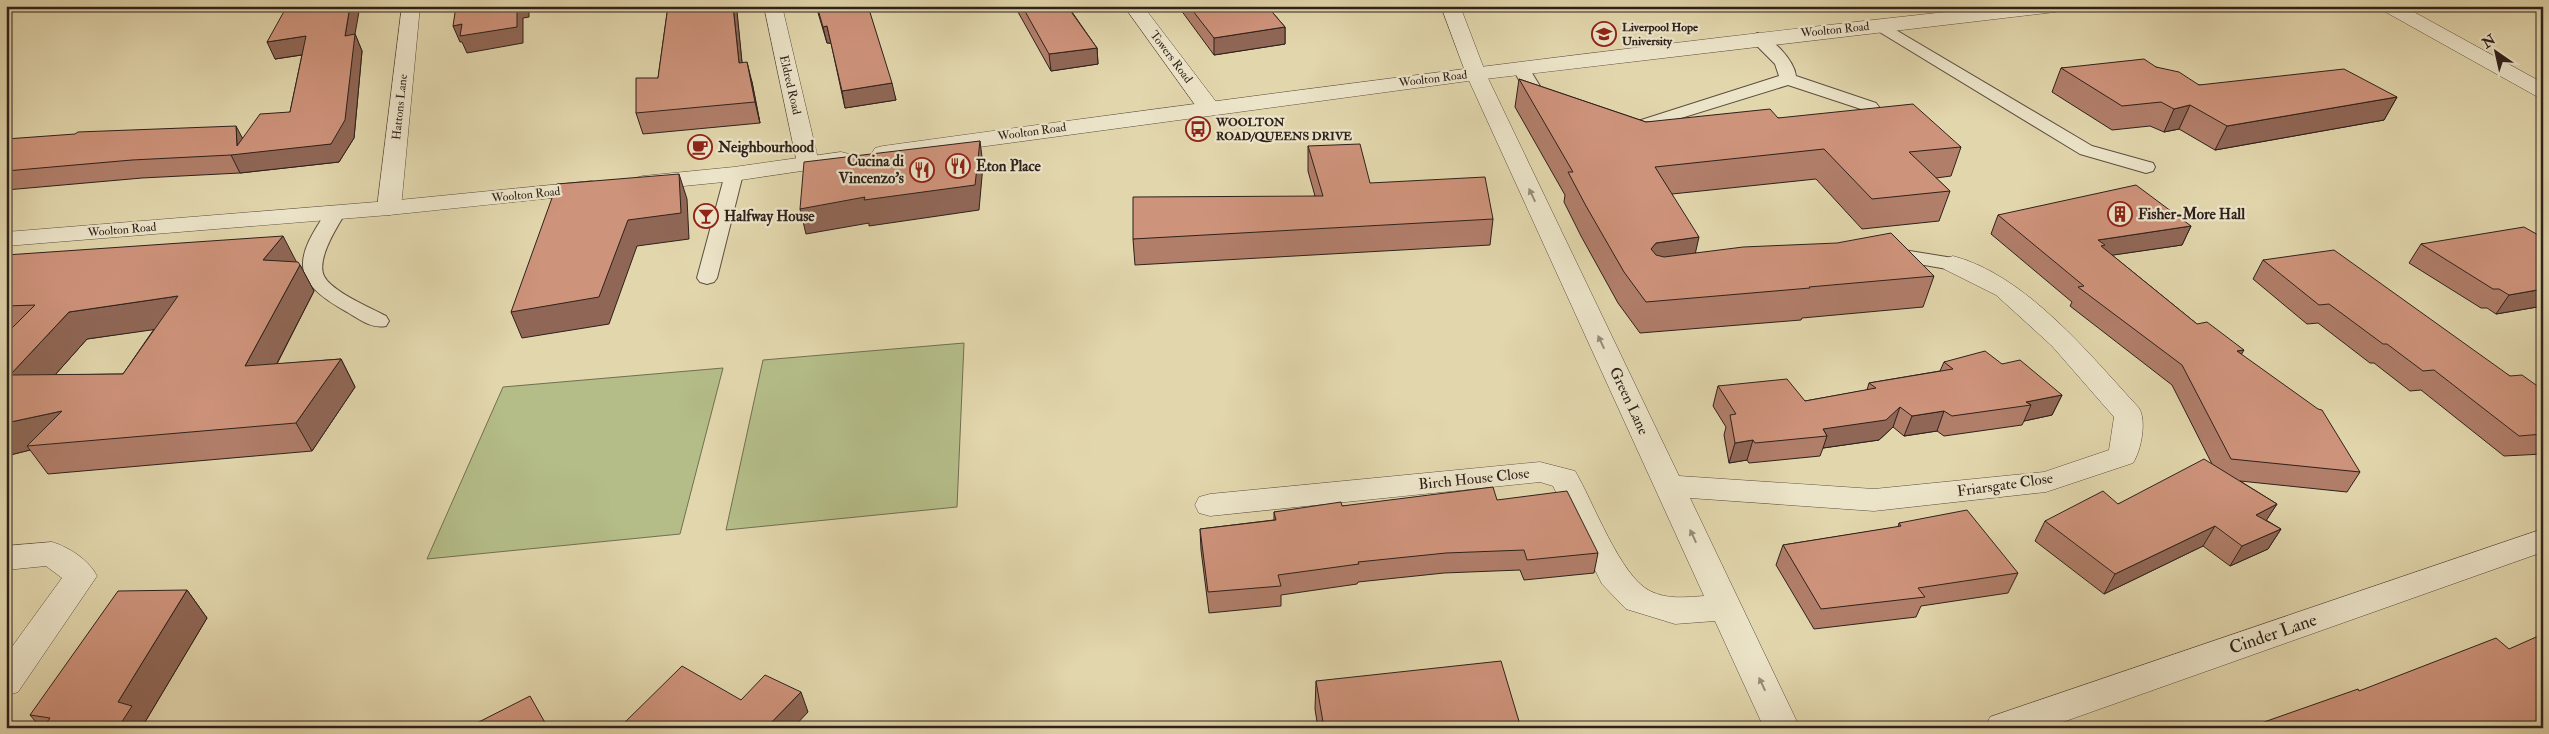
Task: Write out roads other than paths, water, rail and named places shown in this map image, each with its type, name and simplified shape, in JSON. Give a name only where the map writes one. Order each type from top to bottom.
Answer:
[{"type":"street","name":"Hattons Lane","points":[[389,208],[411,6]]},
{"type":"street","name":"Eldred Road","points":[[773,6],[808,163]]},
{"type":"street","name":"Towers Road","points":[[1133,6],[1209,108]]},
{"type":"street","name":"Green Lane","points":[[1450,6],[1476,74],[1782,728]]},
{"type":"street","name":"Woolton Road","points":[[6,240],[389,208],[734,174],[1209,108],[1756,38],[1879,25],[1973,10],[2055,6]]},
{"type":"street","points":[[2389,6],[2543,92]]},
{"type":"street","name":"Friarsgate Close","points":[[1668,486],[1874,500],[2046,482],[2123,456],[2129,416],[2061,340],[2005,290],[1953,264]]},
{"type":"street","name":"Birch House Close","points":[[1210,505],[1540,472],[1564,478],[1613,576],[1638,600],[1675,611],[1726,608]]},
{"type":"street","name":"Cinder Lane","points":[[2003,728],[2543,540]]},
{"type":"street","points":[[6,558],[52,554],[81,576],[6,682]]},
{"type":"lane","points":[[1879,25],[2086,150],[2146,168]]},
{"type":"lane","points":[[1756,38],[1782,62],[1789,74],[1788,79]]},
{"type":"lane","points":[[1521,69],[1536,94],[1564,112]]},
{"type":"lane","points":[[1608,125],[1639,126],[1788,79],[1870,106]]},
{"type":"lane","points":[[707,278],[734,174]]},
{"type":"lane","points":[[336,212],[320,239],[312,264],[314,277],[323,287],[378,321]]},
{"type":"lane","points":[[1866,254],[1895,253],[1953,264]]},
{"type":"place","name":"Liverpool Hope University","points":[[1604,34]]},
{"type":"place","name":"WOOLTON ROAD/QUEENS DRIVE","points":[[1198,129]]},
{"type":"place","name":"Neighbourhood","points":[[700,147]]},
{"type":"place","name":"Eton Place","points":[[958,166]]},
{"type":"place","name":"Cucina di Vincenzo's","points":[[922,170]]},
{"type":"place","name":"Fisher-More Hall","points":[[2120,214]]},
{"type":"place","name":"Halfway House","points":[[706,216]]}]
